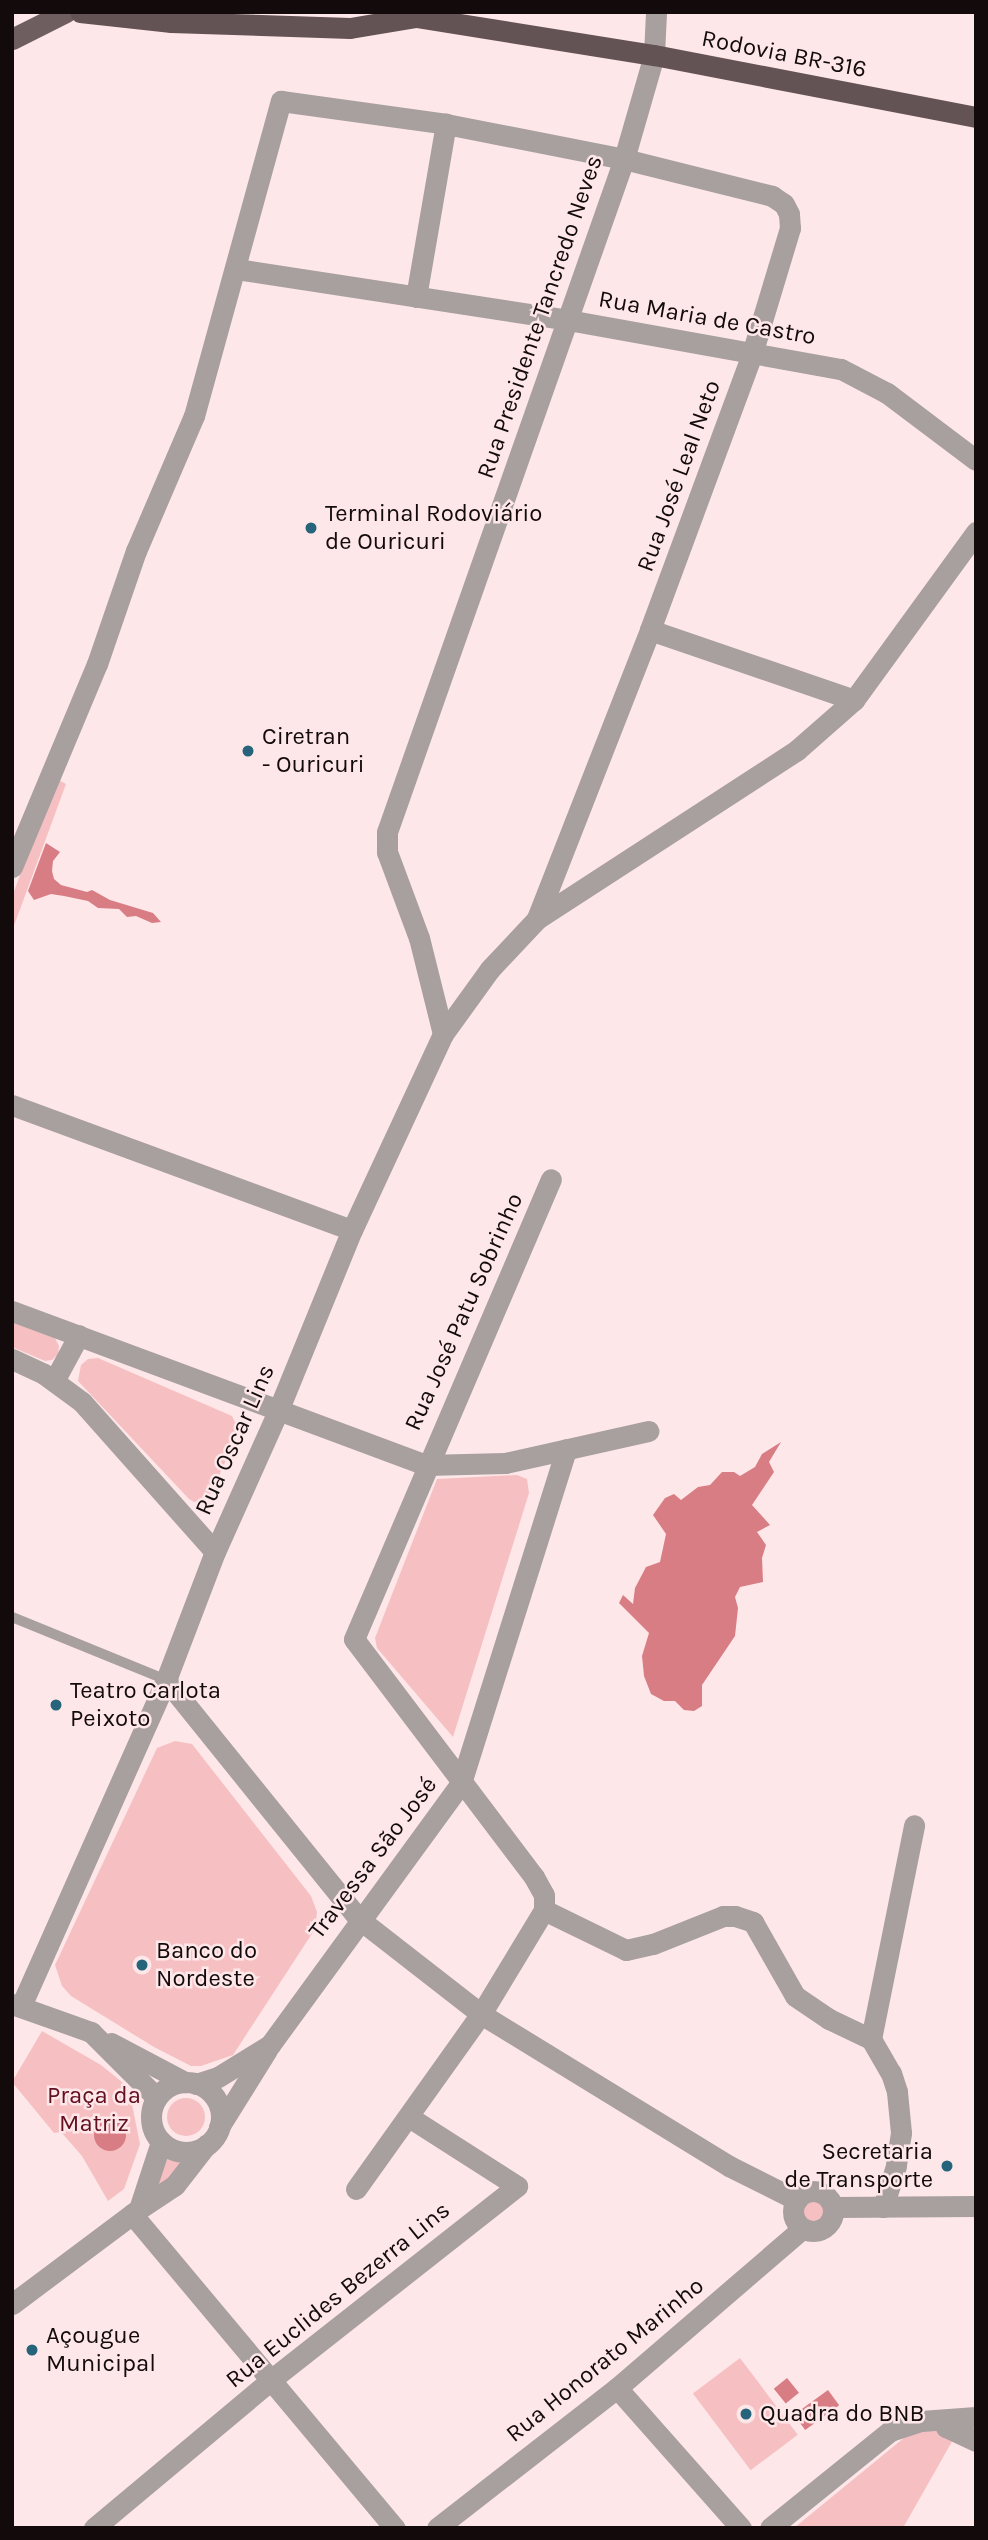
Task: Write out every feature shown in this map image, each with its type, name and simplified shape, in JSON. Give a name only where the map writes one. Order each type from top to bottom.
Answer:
[{"type":"highway","name":"Rodovia BR-316","points":[[80,12],[171,22],[350,28],[411,15],[447,17],[976,117]]},
{"type":"highway","points":[[171,22],[191,12]]},
{"type":"main road","points":[[12,39],[66,12]]},
{"type":"street","name":"Rua Presidente Tancredo Neves","points":[[443,1034],[419,938],[387,852],[387,832],[624,159],[654,55],[656,12]]},
{"type":"street","points":[[12,867],[97,664],[136,551],[194,416],[281,101],[446,124],[624,159]]},
{"type":"street","points":[[416,297],[446,124]]},
{"type":"street","name":"Rua José Leal Neto","points":[[537,919],[650,631],[752,354],[790,228],[783,204],[772,196],[624,159]]},
{"type":"street","name":"Rua Maria de Castro","points":[[236,269],[568,320],[852,373],[895,399],[976,460]]},
{"type":"street","points":[[537,919],[797,750],[854,700],[976,532]]},
{"type":"street","points":[[650,631],[854,700]]},
{"type":"street","name":"Rua Oscar Lins","points":[[17,2005],[166,1680],[215,1552],[278,1411],[352,1230],[443,1034],[490,969],[537,919]]},
{"type":"street","points":[[12,1105],[352,1230]]},
{"type":"street","name":"Rua José Patu Sobrinho","points":[[461,1783],[354,1639],[426,1465],[551,1179]]},
{"type":"street","points":[[12,1311],[426,1465],[505,1463],[648,1431]]},
{"type":"street","points":[[54,1381],[79,1335]]},
{"type":"street","points":[[12,1359],[54,1381],[82,1402],[215,1552]]},
{"type":"street","name":"Travessa São José","points":[[191,2083],[218,2077],[270,2045],[359,1919],[461,1783],[566,1449]]},
{"type":"street","points":[[166,1680],[359,1919],[481,2014],[729,2166],[797,2200]]},
{"type":"street","points":[[356,2189],[481,2014],[544,1910],[544,1895],[534,1877],[461,1783]]},
{"type":"street","points":[[871,2039],[914,1825]]},
{"type":"street","points":[[544,1910],[626,1950],[653,1944],[723,1916],[742,1917],[753,1922],[795,1996],[829,2019],[871,2039],[891,2073],[900,2110],[898,2152],[883,2207]]},
{"type":"street","points":[[17,2005],[91,2032],[214,2096],[221,2117],[219,2127]]},
{"type":"street","points":[[91,2032],[157,2098]]},
{"type":"street","points":[[12,2304],[135,2211],[175,2185],[219,2127],[270,2045]]},
{"type":"street","points":[[191,2083],[164,2090],[157,2098],[151,2121],[162,2142],[183,2152],[206,2145]]},
{"type":"street","name":"Rua Euclides Bezerra Lins","points":[[94,2528],[272,2379],[517,2186],[409,2117]]},
{"type":"street","points":[[135,2211],[162,2142]]},
{"type":"street","points":[[807,2192],[820,2192],[831,2201],[833,2207],[827,2225],[815,2230],[803,2228],[793,2212],[797,2200],[807,2192]]},
{"type":"street","points":[[833,2207],[976,2206]]},
{"type":"street","points":[[135,2211],[395,2528]]},
{"type":"street","name":"Rua Honorato Marinho","points":[[437,2528],[617,2388],[803,2228]]},
{"type":"street","points":[[617,2388],[741,2528]]},
{"type":"street","points":[[770,2528],[890,2431],[921,2421],[976,2417]]},
{"type":"street","points":[[943,2420],[946,2427],[976,2441]]},
{"type":"lane","points":[[12,1617],[166,1680]]},
{"type":"green space","points":[[55,778],[66,784],[12,931],[12,897]]},
{"type":"green space","points":[[12,1321],[55,1338],[59,1346],[58,1354],[52,1360],[45,1361],[12,1347]]},
{"type":"green space","points":[[98,1358],[232,1416],[237,1426],[236,1438],[209,1498],[194,1502],[189,1499],[78,1381],[81,1365],[88,1359]]},
{"type":"green space","points":[[517,1475],[527,1479],[529,1493],[453,1737],[377,1648],[375,1638],[437,1479]]},
{"type":"green space","points":[[175,1741],[192,1744],[311,1896],[317,1912],[315,1929],[233,2055],[201,2066],[191,2066],[154,2047],[71,1996],[62,1986],[55,1965],[157,1748]]},
{"type":"green space","name":"Praça da Matriz","points":[[42,2031],[101,2065],[122,2082],[130,2094],[140,2144],[124,2189],[108,2201],[82,2156],[61,2132],[54,2133],[12,2082]]},
{"type":"green space","points":[[186,2098],[199,2104],[205,2117],[199,2130],[186,2136],[173,2130],[167,2117],[173,2104]]},
{"type":"green space","points":[[163,2148],[191,2157],[156,2197]]},
{"type":"green space","points":[[813,2199],[824,2206],[825,2211],[818,2222],[813,2223],[802,2216],[801,2211],[808,2200]]},
{"type":"green space","name":"Quadra do BNB","points":[[740,2358],[798,2435],[751,2470],[693,2394]]},
{"type":"green space","points":[[976,2417],[976,2448],[954,2438],[903,2528],[794,2528],[916,2428]]},
{"type":"shaded area","points":[[46,843],[60,852],[53,861],[52,871],[54,879],[61,885],[87,892],[92,890],[110,900],[153,913],[161,922],[152,923],[136,916],[127,917],[119,909],[98,908],[88,901],[64,896],[51,894],[34,900],[28,891]]},
{"type":"shaded area","points":[[781,1442],[769,1462],[774,1472],[752,1505],[770,1525],[757,1532],[766,1545],[762,1558],[763,1582],[740,1587],[735,1597],[738,1608],[735,1636],[702,1685],[702,1706],[694,1711],[684,1710],[675,1701],[664,1701],[651,1694],[644,1676],[642,1656],[649,1633],[619,1603],[623,1595],[633,1604],[635,1588],[646,1567],[660,1562],[666,1534],[653,1515],[665,1498],[674,1494],[681,1500],[698,1487],[710,1485],[722,1472],[734,1472],[740,1476],[755,1467],[762,1454]]},
{"type":"shaded area","points":[[110,2119],[121,2124],[126,2135],[121,2146],[110,2151],[99,2146],[94,2135],[99,2124]]},
{"type":"shaded area","points":[[787,2378],[799,2393],[786,2403],[774,2389]]},
{"type":"shaded area","points":[[828,2390],[839,2405],[805,2430],[794,2415]]},
{"type":"place","name":"Terminal Rodoviário de Ouricuri","points":[[311,528]]},
{"type":"place","name":"Ciretran - Ouricuri","points":[[248,751]]},
{"type":"place","name":"Teatro Carlota Peixoto","points":[[56,1705]]},
{"type":"place","name":"Banco do Nordeste","points":[[142,1965]]},
{"type":"place","name":"Secretaria de Transporte","points":[[947,2166]]},
{"type":"place","name":"Açougue Municipal","points":[[32,2350]]},
{"type":"place","name":"Quadra do BNB","points":[[746,2414]]}]
